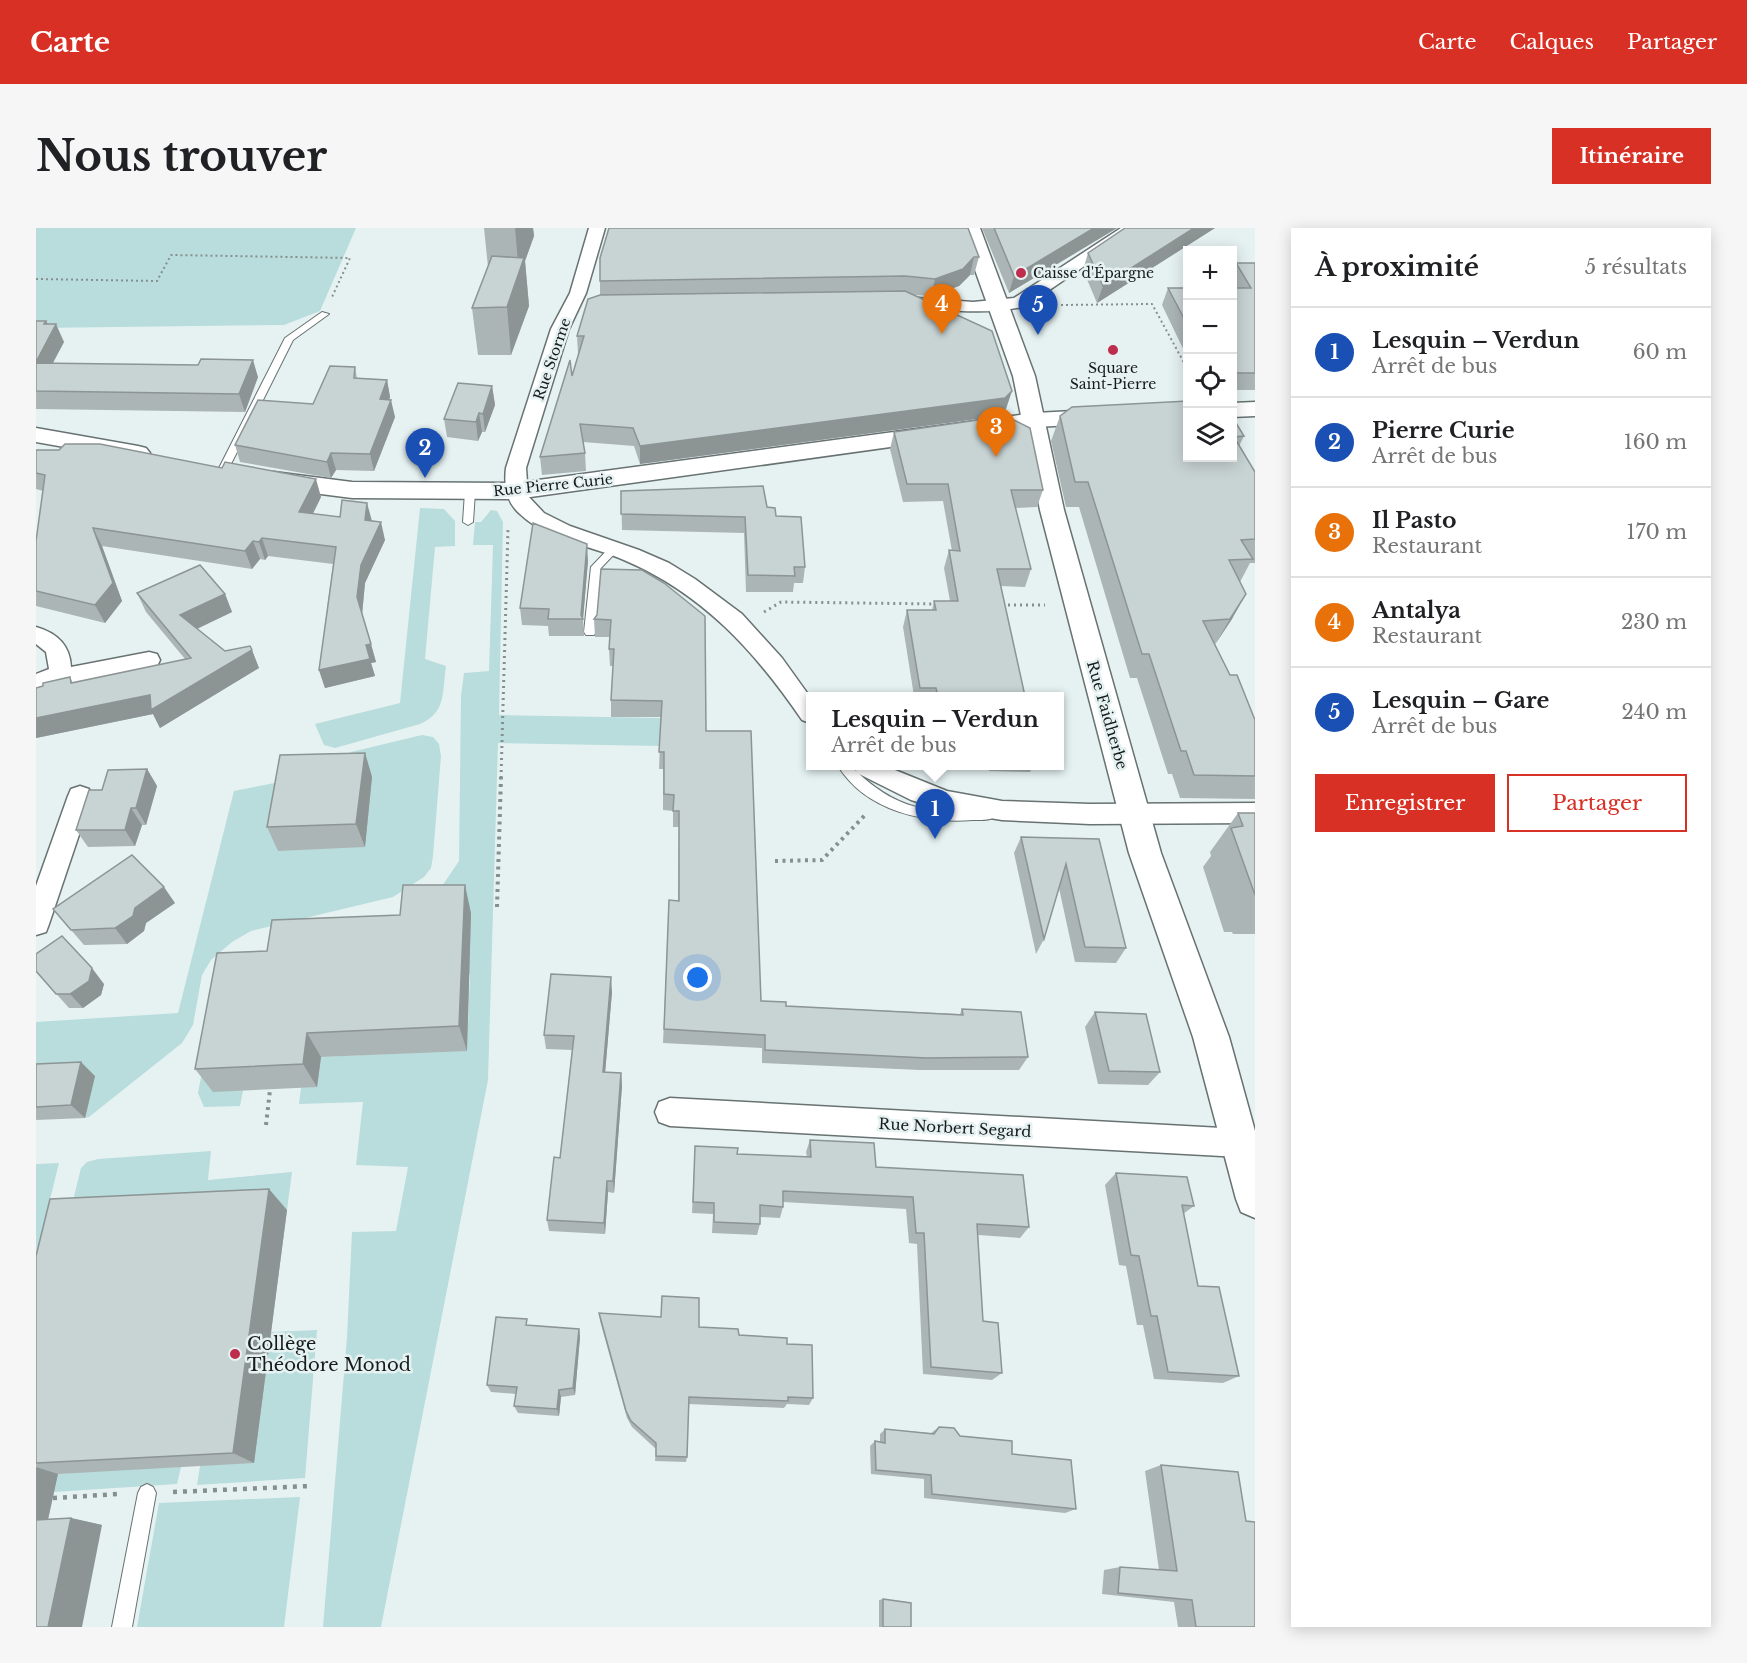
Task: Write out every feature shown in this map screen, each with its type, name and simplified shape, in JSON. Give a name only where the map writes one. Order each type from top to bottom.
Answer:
[{"type":"main road","name":"Rue Faidherbe","points":[[970,228],[1025,379],[1052,510],[1134,814],[1160,898],[1211,1037],[1255,1199]]},
{"type":"main road","points":[[1237,410],[1255,409]]},
{"type":"main road","name":"Rue Pierre Curie","points":[[231,471],[344,489],[516,491],[1035,420],[1183,412]]},
{"type":"main road","points":[[36,435],[155,456]]},
{"type":"street","name":"Rue Storme","points":[[516,491],[516,468],[560,328],[579,306],[597,228]]},
{"type":"street","points":[[877,301],[999,306],[1020,302],[1132,228]]},
{"type":"street","points":[[516,491],[526,510],[536,518],[652,564],[718,604],[756,639],[781,670],[806,708]]},
{"type":"street","points":[[36,635],[53,643],[61,656],[60,676]]},
{"type":"street","points":[[36,682],[149,660]]},
{"type":"street","points":[[875,770],[904,787],[940,801],[977,809],[1134,814],[1255,813]]},
{"type":"street","points":[[36,924],[80,796]]},
{"type":"street","name":"Rue Norbert Segard","points":[[670,1112],[1240,1143]]},
{"type":"lane","points":[[231,471],[289,338],[325,314]]},
{"type":"lane","points":[[468,522],[470,492]]},
{"type":"lane","points":[[590,632],[596,567],[615,548]]},
{"type":"lane","points":[[848,770],[859,783],[879,798],[897,808],[930,817],[1016,812]]},
{"type":"lane","points":[[122,1627],[147,1493]]},
{"type":"path","points":[[36,279],[157,281],[171,255],[350,258],[325,314]]},
{"type":"path","points":[[1051,305],[1152,304],[1183,361]]},
{"type":"path","points":[[497,907],[508,529]]},
{"type":"path","points":[[740,624],[781,602],[937,604]]},
{"type":"path","points":[[992,605],[1024,605]]},
{"type":"path","points":[[775,861],[822,860],[879,798]]},
{"type":"path","points":[[266,1125],[270,1089]]},
{"type":"path","points":[[53,1498],[311,1486]]},
{"type":"shaded area","points":[[36,228],[356,228],[320,311],[284,325],[36,328]]},
{"type":"shaded area","points":[[420,508],[444,509],[455,521],[455,546],[435,547],[425,659],[446,666],[442,700],[435,714],[420,724],[335,748],[324,745],[315,724],[400,703]]},
{"type":"shaded area","points":[[491,510],[497,511],[503,522],[499,715],[661,718],[660,746],[498,743],[488,1080],[381,1627],[323,1627],[347,1337],[352,1232],[396,1231],[408,1167],[356,1165],[363,1102],[299,1104],[301,1088],[321,1057],[467,1050],[470,974],[404,977],[438,892],[459,861],[461,696],[464,673],[489,671],[493,545],[473,545],[475,522],[481,522]]},
{"type":"shaded area","points":[[422,735],[433,737],[439,744],[441,756],[433,856],[431,868],[424,877],[393,897],[251,931],[232,942],[211,960],[202,975],[193,1025],[182,1043],[89,1117],[85,1118],[94,1076],[36,1079],[36,1022],[178,1013],[234,791],[290,780],[346,759],[351,752]]},
{"type":"shaded area","points":[[202,1072],[243,1091],[240,1106],[204,1107],[198,1093]]},
{"type":"shaded area","points":[[211,1151],[208,1180],[292,1172],[287,1210],[68,1221],[81,1168],[87,1162],[98,1159]]},
{"type":"shaded area","points":[[59,1163],[36,1256],[36,1164]]},
{"type":"shaded area","points":[[317,1330],[305,1478],[197,1485],[200,1466],[271,1332]]},
{"type":"shaded area","points":[[181,1467],[177,1484],[54,1492],[59,1471]]},
{"type":"shaded area","points":[[300,1497],[284,1627],[137,1627],[159,1503]]},
{"type":"building","points":[[609,228],[968,228],[979,257],[974,257],[963,269],[935,279],[905,276],[600,281],[600,258]]},
{"type":"building","points":[[994,228],[1094,228],[1014,276]]},
{"type":"building","points":[[1125,228],[1194,228],[1103,286],[1088,253]]},
{"type":"building","points":[[492,256],[524,258],[507,307],[472,308]]},
{"type":"building","points":[[1237,263],[1255,263],[1255,373],[1237,373],[1237,288],[1251,288]]},
{"type":"building","points":[[1168,288],[1183,288],[1183,316]]},
{"type":"building","points":[[905,291],[992,331],[1012,391],[1005,398],[640,446],[633,428],[580,424],[585,453],[540,457],[570,360],[572,376],[584,336],[577,336],[588,299],[600,295]]},
{"type":"building","points":[[36,321],[56,324],[36,362]]},
{"type":"building","points":[[201,359],[253,360],[239,394],[36,391],[36,363],[198,365]]},
{"type":"building","points":[[330,366],[355,367],[354,378],[387,380],[380,399],[391,400],[370,454],[331,453],[327,462],[235,445],[258,400],[313,404]]},
{"type":"building","points":[[458,383],[492,386],[483,414],[479,413],[476,422],[444,419]]},
{"type":"building","points":[[1183,401],[1183,462],[1237,462],[1237,442],[1255,472],[1255,539],[1241,540],[1253,559],[1229,560],[1246,594],[1230,619],[1203,621],[1230,675],[1237,675],[1255,720],[1255,776],[1194,775],[1186,751],[1181,751],[1149,654],[1142,654],[1088,482],[1075,482],[1060,416],[1072,407]]},
{"type":"building","points":[[1006,416],[1030,428],[1043,490],[1011,490],[1031,569],[997,569],[1024,692],[937,692],[936,688],[920,688],[907,610],[936,610],[934,601],[958,601],[949,550],[960,551],[948,484],[907,484],[894,432]]},
{"type":"building","points":[[1237,425],[1244,436],[1237,437]]},
{"type":"building","points":[[65,444],[100,444],[222,468],[225,462],[316,479],[299,512],[340,517],[342,500],[367,503],[365,520],[381,522],[361,565],[357,597],[371,644],[366,645],[370,659],[319,670],[336,547],[262,538],[259,542],[253,541],[245,551],[93,528],[113,583],[95,605],[36,591],[36,541],[45,475],[36,473],[36,450],[59,450]]},
{"type":"building","points":[[763,486],[767,507],[775,508],[776,516],[801,517],[805,567],[794,567],[795,576],[748,575],[745,517],[621,514],[621,491]]},
{"type":"building","points":[[533,523],[587,544],[581,615],[583,619],[548,619],[549,609],[520,608]]},
{"type":"building","points":[[200,565],[225,594],[180,615],[225,651],[250,646],[252,650],[151,710],[150,695],[36,718],[36,688],[43,686],[43,683],[70,677],[71,683],[191,658],[137,593]]},
{"type":"building","points":[[601,569],[642,570],[664,583],[705,616],[706,731],[751,731],[761,1001],[786,1002],[786,1006],[963,1015],[962,1009],[1021,1012],[1028,1057],[926,1058],[765,1050],[765,1035],[664,1029],[669,900],[679,901],[679,811],[673,811],[674,795],[664,794],[664,752],[659,752],[662,701],[611,700],[614,649],[609,649],[611,620],[594,619],[597,615]]},
{"type":"building","points":[[365,753],[356,824],[267,827],[280,755]]},
{"type":"building","points":[[147,769],[136,808],[131,808],[125,830],[76,830],[89,790],[102,790],[108,770]]},
{"type":"building","points":[[1238,813],[1255,813],[1255,895],[1231,828],[1243,826]]},
{"type":"building","points":[[1021,837],[1099,839],[1126,948],[1085,947],[1066,864],[1044,939]]},
{"type":"building","points":[[132,855],[164,887],[135,908],[133,916],[115,928],[71,930],[53,909]]},
{"type":"building","points":[[403,885],[465,885],[459,1026],[307,1033],[303,1064],[195,1069],[217,953],[267,951],[272,920],[400,915]]},
{"type":"building","points":[[62,936],[92,968],[89,981],[70,994],[56,994],[36,971],[36,954]]},
{"type":"building","points":[[551,974],[611,977],[603,1072],[621,1073],[613,1181],[607,1181],[604,1223],[547,1220],[554,1157],[560,1158],[574,1036],[544,1035]]},
{"type":"building","points":[[1095,1012],[1146,1014],[1160,1072],[1109,1071]]},
{"type":"building","points":[[81,1062],[71,1105],[36,1107],[36,1064]]},
{"type":"building","points":[[810,1140],[874,1143],[876,1167],[1023,1175],[1029,1227],[977,1224],[983,1321],[998,1323],[1002,1373],[931,1367],[924,1233],[916,1233],[913,1197],[783,1191],[783,1207],[760,1205],[760,1224],[714,1222],[714,1203],[693,1202],[695,1146],[738,1148],[737,1154],[811,1157]]},
{"type":"building","points":[[1116,1173],[1187,1177],[1194,1206],[1182,1205],[1198,1286],[1219,1287],[1239,1376],[1168,1372],[1157,1316],[1151,1316],[1139,1256],[1131,1255]]},
{"type":"building","points":[[269,1189],[233,1453],[36,1463],[36,1256],[50,1199]]},
{"type":"building","points":[[662,1296],[699,1298],[699,1327],[738,1329],[739,1335],[787,1338],[787,1344],[812,1345],[813,1398],[788,1397],[788,1401],[689,1397],[687,1457],[656,1456],[656,1443],[631,1421],[626,1411],[599,1313],[661,1317]]},
{"type":"building","points":[[496,1317],[527,1319],[526,1325],[579,1329],[573,1388],[559,1390],[557,1409],[514,1406],[517,1387],[487,1385]]},
{"type":"building","points":[[939,1427],[954,1428],[960,1436],[1012,1441],[1012,1454],[1071,1460],[1076,1509],[932,1494],[931,1475],[876,1470],[875,1441],[885,1443],[885,1429],[934,1434]]},
{"type":"building","points":[[1161,1465],[1238,1472],[1246,1521],[1255,1522],[1255,1627],[1196,1627],[1192,1600],[1118,1593],[1120,1567],[1177,1571]]},
{"type":"building","points":[[71,1518],[48,1627],[36,1627],[36,1520]]},
{"type":"building","points":[[883,1599],[911,1603],[911,1627],[883,1627]]},
{"type":"place","name":"Caisse d'Épargne","points":[[1021,273]]},
{"type":"place","name":"Antalya","points":[[942,334]]},
{"type":"place","name":"Lesquin – Gare","points":[[1038,335]]},
{"type":"place","name":"Square Saint-Pierre","points":[[1113,350]]},
{"type":"place","name":"Il Pasto","points":[[996,457]]},
{"type":"place","name":"Pierre Curie","points":[[425,478]]},
{"type":"place","name":"Lesquin – Verdun","points":[[935,839]]},
{"type":"place","name":"Collège Théodore Monod","points":[[235,1354]]}]
